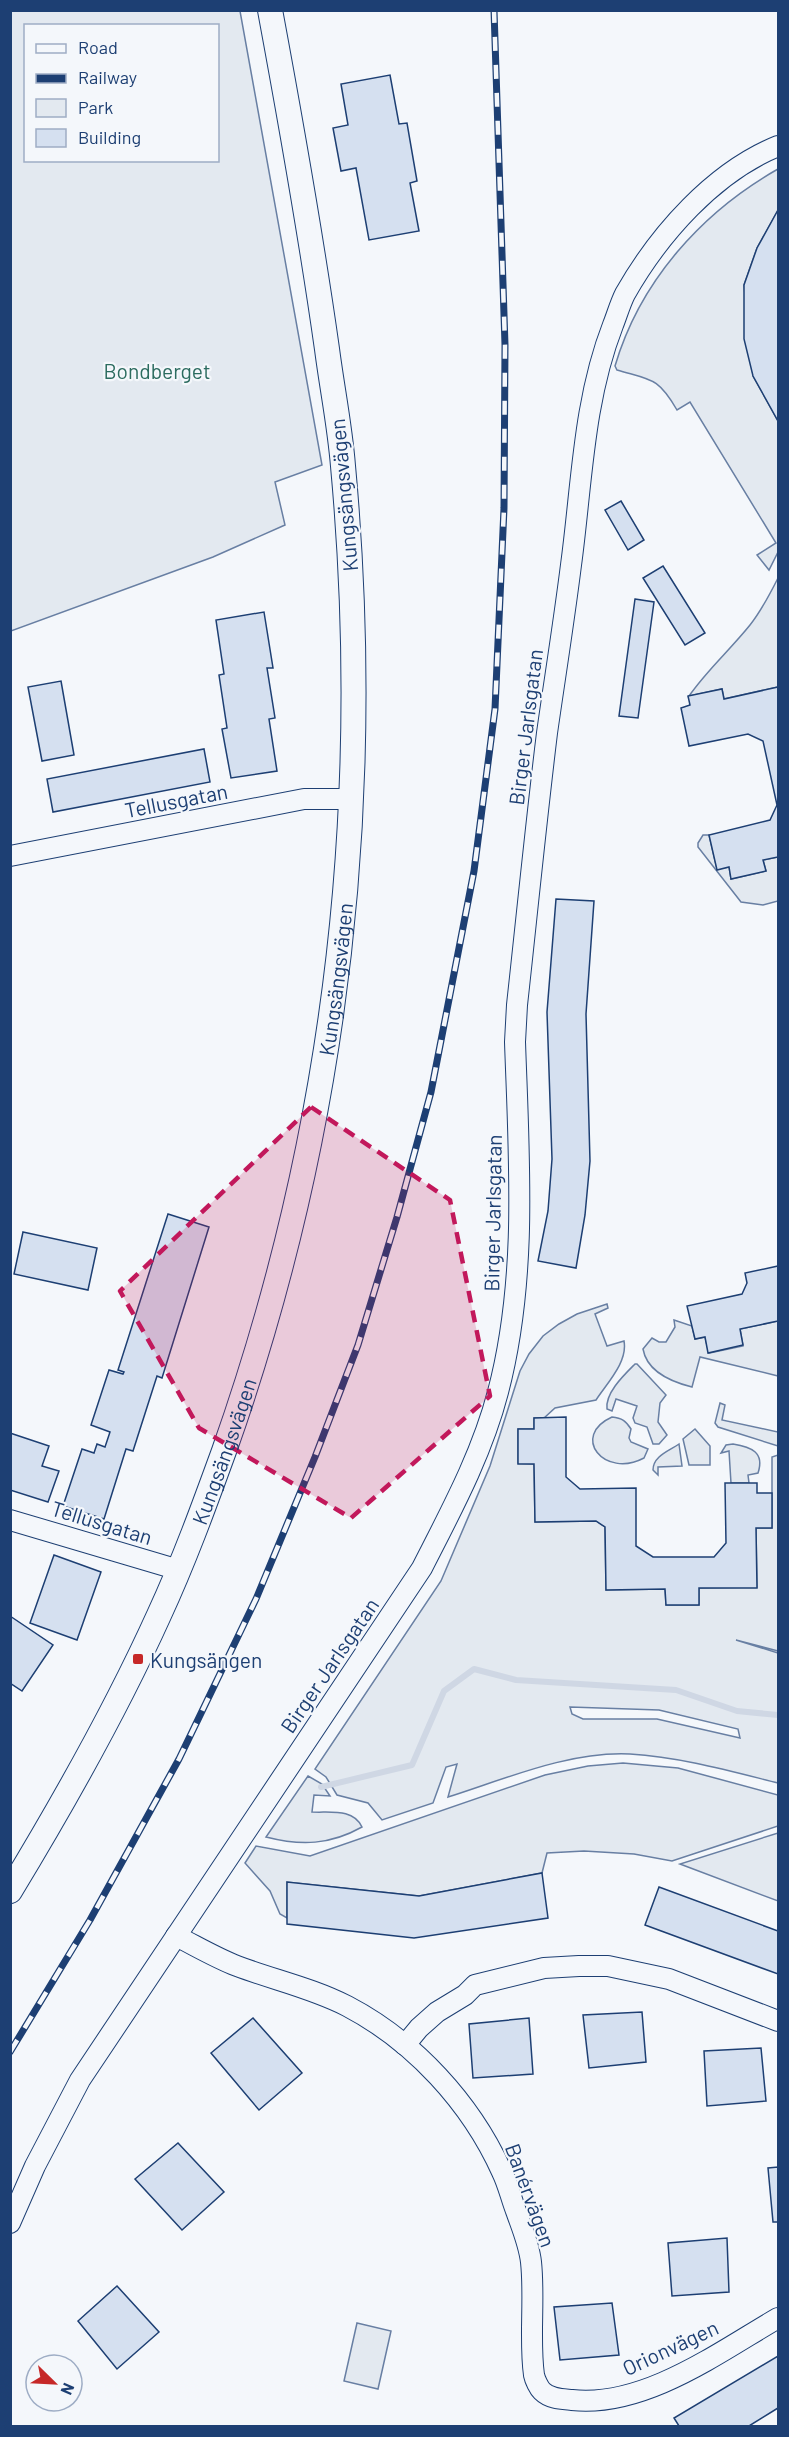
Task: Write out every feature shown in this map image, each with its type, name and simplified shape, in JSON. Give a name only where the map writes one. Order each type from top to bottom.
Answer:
[{"type":"street","name":"Kungsängsvägen","points":[[10,1891],[47,1829],[160,1615],[179,1570],[243,1396],[284,1256],[307,1158],[336,987],[349,868],[353,680],[351,584],[343,462],[308,216],[270,10]]},
{"type":"street","name":"Birger Jarlsgatan","points":[[10,2223],[80,2080],[422,1568],[452,1510],[481,1445],[498,1393],[507,1351],[519,1266],[515,1042],[517,1005],[547,734],[572,562],[585,432],[595,380],[601,355],[625,295],[659,244],[714,185],[756,155],[778,146]]},
{"type":"street","name":"Tellusgatan","points":[[10,856],[304,799],[351,799]]},
{"type":"street","name":"Tellusgatan","points":[[10,1520],[179,1570]]},
{"type":"street","name":"Banérvägen","points":[[176,1936],[236,1966],[313,1990],[383,2027],[438,2077],[464,2108],[486,2141],[502,2173],[530,2248],[534,2287],[534,2377],[543,2392]]},
{"type":"street","points":[[405,2045],[437,2012],[465,1995],[475,1985],[544,1968],[608,1966],[641,1971],[669,1979],[778,2021]]},
{"type":"street","name":"Orionvägen","points":[[543,2392],[556,2399],[604,2401],[642,2391],[686,2371],[778,2318]]},
{"type":"highlighted area","points":[[311,1107],[450,1200],[490,1396],[351,1518],[199,1428],[120,1291]]},
{"type":"green space","name":"Bondberget","points":[[11,10],[240,11],[322,465],[275,482],[285,525],[213,557],[11,631]]},
{"type":"green space","points":[[778,169],[778,210],[757,248],[744,285],[753,376],[778,421],[778,552],[769,570],[757,555],[776,543],[690,402],[677,410],[659,385],[646,378],[617,370],[615,366],[640,305],[677,252],[724,206],[750,186]]},
{"type":"green space","points":[[778,578],[778,687],[724,699],[722,689],[689,696],[750,625]]},
{"type":"green space","points":[[703,835],[709,835],[717,869],[729,867],[731,879],[766,871],[763,860],[778,857],[778,901],[763,905],[741,902],[698,847]]},
{"type":"green space","points":[[607,1304],[608,1308],[595,1314],[607,1346],[624,1341],[623,1357],[616,1372],[596,1400],[555,1408],[544,1418],[534,1418],[534,1429],[518,1429],[518,1463],[534,1464],[535,1522],[596,1521],[605,1527],[606,1590],[665,1589],[666,1605],[699,1605],[699,1588],[757,1587],[756,1528],[772,1528],[772,1457],[778,1455],[778,1651],[736,1640],[778,1653],[778,1783],[667,1758],[607,1754],[538,1768],[448,1797],[457,1764],[446,1767],[433,1803],[382,1820],[368,1803],[337,1795],[326,1777],[315,1769],[441,1581],[490,1466],[520,1371],[529,1354],[543,1336],[577,1314]],"holes":[[[570,1707],[659,1710],[738,1729],[740,1738],[657,1719],[583,1719],[572,1714]]]},
{"type":"green space","points":[[674,1320],[692,1326],[695,1339],[705,1337],[709,1353],[743,1346],[740,1329],[778,1321],[778,1376],[700,1357],[692,1387],[661,1375],[645,1357],[643,1349],[652,1338],[659,1342],[666,1342],[675,1327]]},
{"type":"green space","points":[[635,1364],[666,1395],[660,1403],[658,1422],[667,1435],[659,1444],[653,1444],[647,1427],[635,1423],[633,1418],[637,1406],[616,1399],[612,1411],[607,1409],[612,1391]]},
{"type":"green space","points":[[720,1403],[725,1405],[722,1420],[778,1432],[778,1446],[718,1427],[715,1423]]},
{"type":"green space","points":[[612,1417],[621,1419],[629,1426],[631,1442],[648,1449],[644,1458],[629,1463],[616,1463],[605,1459],[597,1452],[593,1444],[594,1434],[600,1425]]},
{"type":"green space","points":[[695,1429],[710,1446],[710,1465],[689,1465],[683,1439]]},
{"type":"green space","points":[[679,1444],[682,1466],[658,1467],[658,1475],[653,1470],[656,1461],[662,1454]]},
{"type":"green space","points":[[733,1444],[751,1449],[758,1455],[760,1466],[758,1473],[748,1475],[749,1483],[731,1483],[729,1451],[721,1453],[726,1445]]},
{"type":"green space","points":[[623,1763],[678,1768],[778,1795],[778,1826],[672,1861],[634,1854],[584,1851],[547,1853],[542,1873],[419,1896],[287,1882],[287,1918],[280,1914],[270,1891],[245,1863],[256,1846],[310,1856],[545,1775],[588,1766]]},
{"type":"green space","points":[[308,1776],[322,1784],[330,1796],[314,1795],[312,1812],[347,1814],[358,1821],[362,1827],[338,1837],[315,1842],[291,1842],[266,1837]]},
{"type":"green space","points":[[778,1833],[778,1901],[680,1864]]},
{"type":"green space","points":[[357,2323],[391,2331],[378,2389],[344,2381]]},
{"type":"building","points":[[390,75],[399,124],[407,123],[417,181],[410,183],[419,231],[369,240],[356,168],[341,171],[333,128],[348,125],[341,84]]},
{"type":"building","points":[[778,210],[778,421],[753,376],[744,339],[744,285],[757,248]]},
{"type":"building","points":[[621,501],[644,540],[628,550],[605,510]]},
{"type":"building","points":[[663,566],[705,633],[685,645],[643,578]]},
{"type":"building","points":[[635,599],[654,602],[638,718],[619,716]]},
{"type":"building","points":[[264,612],[273,668],[267,668],[275,718],[269,719],[277,771],[231,778],[222,729],[227,728],[219,675],[224,674],[216,620]]},
{"type":"building","points":[[61,681],[74,755],[42,761],[28,687]]},
{"type":"building","points":[[778,687],[778,857],[763,860],[766,871],[731,879],[729,867],[717,870],[709,835],[770,820],[777,805],[763,741],[748,734],[689,746],[681,708],[690,705],[688,696],[722,689],[724,699]]},
{"type":"building","points":[[204,749],[210,782],[53,812],[47,779]]},
{"type":"building","points":[[556,899],[594,901],[586,1014],[590,1161],[585,1215],[576,1268],[538,1261],[548,1211],[552,1159],[547,1012]]},
{"type":"building","points":[[168,1214],[209,1227],[162,1378],[157,1376],[133,1451],[126,1449],[104,1519],[63,1506],[82,1449],[94,1453],[97,1444],[105,1447],[110,1432],[91,1425],[109,1370],[123,1374],[124,1372],[118,1370]]},
{"type":"building","points":[[23,1232],[97,1248],[88,1290],[14,1274]]},
{"type":"building","points":[[778,1266],[778,1321],[740,1329],[743,1345],[708,1353],[705,1337],[695,1339],[687,1306],[742,1294],[747,1283],[745,1273]]},
{"type":"building","points":[[566,1417],[566,1477],[580,1489],[636,1488],[636,1546],[653,1557],[714,1557],[726,1543],[725,1483],[757,1483],[757,1493],[772,1493],[772,1528],[756,1528],[757,1588],[699,1588],[699,1605],[666,1605],[665,1589],[606,1590],[605,1527],[596,1521],[535,1522],[534,1464],[518,1464],[518,1429],[534,1429],[534,1418]]},
{"type":"building","points":[[10,1433],[49,1446],[42,1466],[59,1471],[48,1502],[10,1490]]},
{"type":"building","points":[[54,1555],[101,1572],[77,1640],[30,1623]]},
{"type":"building","points":[[10,1616],[53,1645],[22,1691],[10,1683]]},
{"type":"building","points":[[542,1873],[548,1918],[414,1938],[287,1924],[287,1882],[419,1896]]},
{"type":"building","points":[[659,1887],[778,1931],[778,1974],[645,1925]]},
{"type":"building","points":[[642,2012],[646,2062],[589,2068],[583,2015]]},
{"type":"building","points":[[253,2018],[302,2073],[259,2110],[211,2053]]},
{"type":"building","points":[[529,2018],[533,2074],[473,2078],[469,2024]]},
{"type":"building","points":[[761,2048],[766,2101],[707,2106],[704,2051]]},
{"type":"building","points":[[178,2143],[224,2192],[182,2230],[135,2179]]},
{"type":"building","points":[[778,2167],[778,2222],[773,2222],[768,2168]]},
{"type":"building","points":[[727,2238],[729,2292],[672,2296],[668,2243]]},
{"type":"building","points":[[117,2286],[159,2332],[117,2369],[78,2321]]},
{"type":"building","points":[[612,2303],[619,2355],[560,2360],[554,2307]]},
{"type":"building","points":[[778,2356],[778,2408],[749,2426],[679,2426],[674,2418]]},
{"type":"waterway","points":[[321,1787],[412,1765],[444,1691],[474,1669],[516,1680],[676,1690],[737,1711],[778,1715]]},
{"type":"railway","points":[[10,2052],[90,1920],[179,1759],[256,1599],[315,1457],[358,1345],[397,1217],[431,1092],[474,871],[495,709],[504,508],[505,345],[494,10]]},
{"type":"place","name":"Kungsängen","points":[[138,1659]]}]
